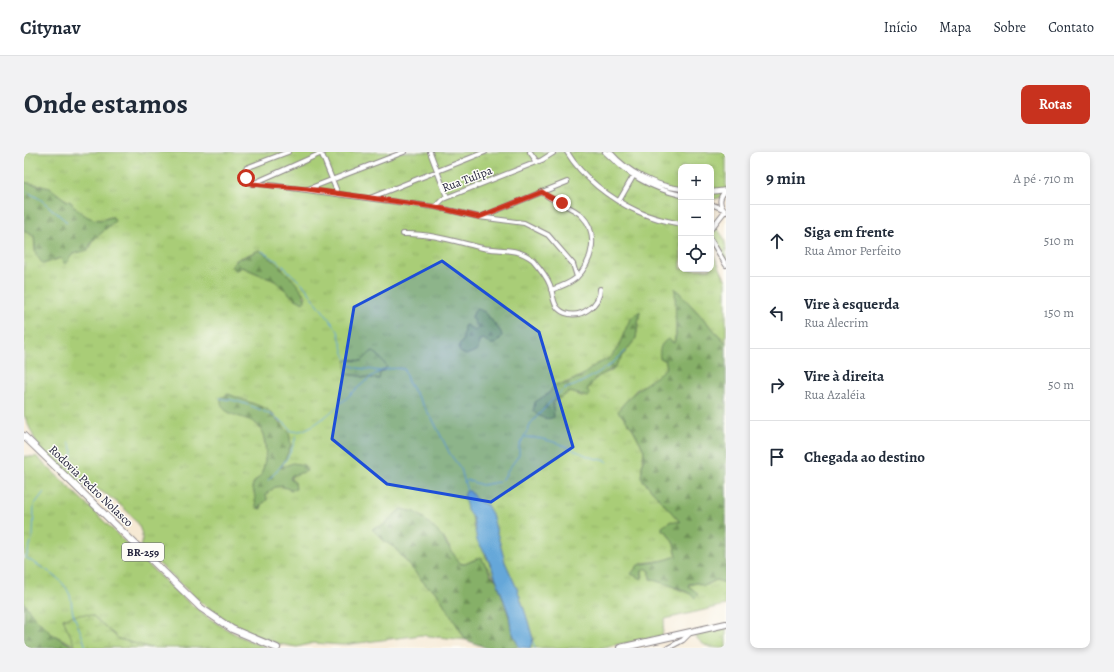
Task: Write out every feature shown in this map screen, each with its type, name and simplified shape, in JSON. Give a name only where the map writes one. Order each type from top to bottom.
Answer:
[{"type":"highway","name":"Rodovia Pedro Nolasco","points":[[24,436],[201,608],[232,629],[276,648]]},
{"type":"highway","points":[[620,648],[726,624]]},
{"type":"street","points":[[288,152],[248,167],[245,170],[245,176],[253,184],[307,189],[435,207],[479,217],[524,223],[538,228],[552,239],[572,264],[577,277]]},
{"type":"street","points":[[253,184],[267,176],[322,152],[338,194]]},
{"type":"street","points":[[307,189],[404,152]]},
{"type":"street","points":[[430,152],[448,197]]},
{"type":"street","points":[[370,198],[484,152]]},
{"type":"street","points":[[530,152],[537,162]]},
{"type":"street","points":[[605,152],[655,188],[678,194]]},
{"type":"street","points":[[610,152],[634,174],[650,181],[678,188]]},
{"type":"street","name":"Rua Tulipa","points":[[435,207],[439,201],[547,158],[553,153]]},
{"type":"street","points":[[570,153],[573,160],[600,188],[619,201],[636,211],[678,223]]},
{"type":"street","points":[[619,201],[634,174]]},
{"type":"street","points":[[479,217],[567,182]]},
{"type":"street","points":[[714,192],[726,191]]},
{"type":"street","points":[[725,210],[720,199],[726,191]]},
{"type":"street","points":[[542,192],[575,210],[582,216],[590,228],[593,239],[586,263],[577,277],[568,284],[552,290]]},
{"type":"street","points":[[714,205],[725,210]]},
{"type":"street","points":[[714,225],[725,210]]},
{"type":"street","points":[[402,234],[440,238],[522,254],[536,264],[550,285],[557,308],[570,314],[579,313],[590,308],[598,300],[600,289]]},
{"type":"street","points":[[714,245],[726,265]]},
{"type":"street","points":[[668,648],[683,640],[690,633]]},
{"type":"highlighted area","points":[[442,261],[539,332],[573,447],[491,502],[387,484],[332,439],[354,307]]},
{"type":"green space","points":[[24,152],[726,152],[726,196],[714,199],[714,164],[678,164],[678,272],[714,272],[714,255],[726,281],[726,343],[676,289],[676,335],[667,360],[667,367],[658,376],[636,390],[618,411],[633,429],[644,450],[641,478],[680,522],[669,522],[666,531],[674,544],[677,556],[665,560],[643,563],[635,568],[643,577],[642,571],[645,568],[650,571],[650,579],[667,583],[693,595],[688,586],[689,585],[697,583],[707,585],[716,580],[726,583],[726,605],[665,619],[662,636],[599,648],[530,648],[533,639],[527,618],[518,591],[505,562],[493,519],[487,505],[476,500],[471,493],[466,494],[467,509],[473,519],[473,526],[497,581],[480,557],[465,564],[459,563],[443,537],[425,519],[415,512],[401,509],[382,526],[372,529],[395,548],[425,584],[437,593],[466,640],[421,635],[343,645],[313,643],[297,647],[279,644],[252,634],[217,615],[198,600],[140,546],[142,537],[140,528],[125,509],[105,494],[87,484],[79,487],[39,449],[24,415],[24,231],[34,236],[35,251],[43,264],[61,258],[64,263],[73,254],[90,248],[92,241],[115,221],[113,217],[97,220],[79,213],[72,203],[40,185],[24,182]],"holes":[[[259,250],[282,268],[306,296],[303,302],[294,298],[275,281],[242,267],[236,270],[232,266],[236,260]],[[475,310],[485,312],[501,332],[487,342],[484,339],[479,341],[473,352],[463,354],[458,348],[463,340],[466,325],[475,332],[478,328],[472,317]],[[640,312],[636,338],[611,371],[600,375],[592,382],[583,396],[570,392],[556,400],[552,408],[536,414],[533,411],[534,408],[557,384],[562,384],[579,377],[607,360],[620,345],[630,321]],[[366,357],[385,370],[380,373],[379,379],[346,374],[349,359],[362,361]],[[228,394],[267,409],[281,422],[291,446],[281,467],[307,471],[291,475],[292,490],[281,486],[275,487],[266,494],[267,500],[262,504],[262,507],[257,508],[253,483],[262,474],[266,452],[263,434],[257,423],[249,419]]]},
{"type":"green space","points":[[24,182],[50,188],[67,201],[70,201],[79,211],[91,218],[103,220],[113,217],[115,221],[92,241],[88,250],[73,254],[65,264],[60,258],[43,264],[36,255],[34,236],[24,231]]},
{"type":"green space","points":[[714,226],[720,232],[724,240],[726,261],[714,242]]},
{"type":"green space","points":[[259,250],[279,265],[300,288],[304,295],[305,301],[303,303],[294,298],[275,281],[242,267],[236,270],[233,269],[232,266],[239,258],[243,258]]},
{"type":"green space","points":[[675,288],[726,343],[726,583],[716,580],[704,586],[697,583],[689,584],[688,586],[698,595],[695,598],[688,592],[650,579],[650,571],[645,568],[642,571],[642,579],[631,574],[638,565],[677,556],[674,544],[666,531],[662,530],[662,527],[671,521],[680,522],[641,478],[644,450],[633,429],[618,411],[629,397],[667,367],[665,360],[660,359],[660,350],[663,343],[668,339],[674,343],[676,335]]},
{"type":"green space","points":[[478,309],[485,312],[501,332],[502,336],[496,344],[490,344],[484,339],[479,340],[478,350],[466,355],[460,352],[458,348],[463,340],[464,326],[466,325],[475,331],[478,328],[472,317],[475,310]]},
{"type":"green space","points":[[640,311],[636,338],[614,368],[596,378],[587,390],[590,395],[588,397],[570,392],[553,402],[554,417],[548,419],[537,415],[533,411],[535,402],[549,393],[554,385],[565,384],[583,375],[595,365],[610,358],[618,347],[630,319]]},
{"type":"green space","points":[[372,351],[378,355],[387,367],[380,373],[379,379],[346,374],[346,360],[362,361]]},
{"type":"green space","points":[[228,394],[267,409],[289,432],[291,445],[282,467],[293,463],[304,465],[307,471],[291,476],[290,479],[295,482],[296,489],[292,490],[281,486],[275,487],[266,494],[267,500],[262,504],[261,509],[257,508],[252,487],[261,475],[265,460],[266,451],[263,435],[255,423],[234,415],[224,409],[221,404],[221,398]]},
{"type":"green space","points":[[24,456],[36,456],[173,589],[191,604],[228,630],[248,640],[270,648],[151,648],[119,639],[93,616],[63,619],[76,646],[52,634],[34,617],[24,603]]},
{"type":"green space","points":[[401,509],[415,512],[425,519],[443,537],[446,544],[461,564],[465,564],[481,557],[491,575],[497,581],[519,646],[516,648],[487,648],[466,640],[437,593],[425,584],[395,548],[384,541],[372,529],[382,526]]},
{"type":"green space","points":[[24,603],[34,617],[52,634],[76,648],[32,648],[27,646],[24,648]]},
{"type":"green space","points":[[86,614],[93,616],[119,639],[151,648],[76,648],[63,619],[71,616]]},
{"type":"green space","points":[[726,627],[726,648],[716,648],[704,645],[694,634]]},
{"type":"water","points":[[466,491],[470,491],[476,500],[487,505],[492,514],[505,562],[518,591],[533,639],[530,648],[519,647],[511,629],[509,615],[497,581],[486,554],[477,541],[473,519],[467,509],[464,496]]},
{"type":"waterway","points":[[24,190],[40,199],[67,222]]},
{"type":"waterway","points":[[262,251],[280,263],[305,287],[338,331],[344,353],[350,365],[357,368],[380,371]]},
{"type":"waterway","points":[[466,480],[482,485],[499,482],[505,476],[519,455],[519,446],[532,422],[554,398],[564,389],[576,385],[610,365],[626,351]]},
{"type":"waterway","points":[[220,398],[234,400],[258,409],[282,421],[291,431],[301,431],[324,418],[359,387],[379,372],[398,368],[404,369],[408,382],[434,422],[450,454],[461,469],[467,491]]},
{"type":"waterway","points":[[268,480],[287,459],[293,447],[297,432]]},
{"type":"waterway","points":[[525,437],[551,441],[590,457],[608,462]]},
{"type":"waterway","points":[[69,442],[73,451],[71,460]]},
{"type":"waterway","points":[[44,492],[34,505],[33,536],[26,558],[51,573],[67,589],[71,597],[73,613],[86,648]]},
{"type":"waterway","points":[[533,642],[535,648]]},
{"type":"route","points":[[246,178],[247,181],[252,184],[307,189],[435,207],[479,217],[542,192],[562,203]]}]
